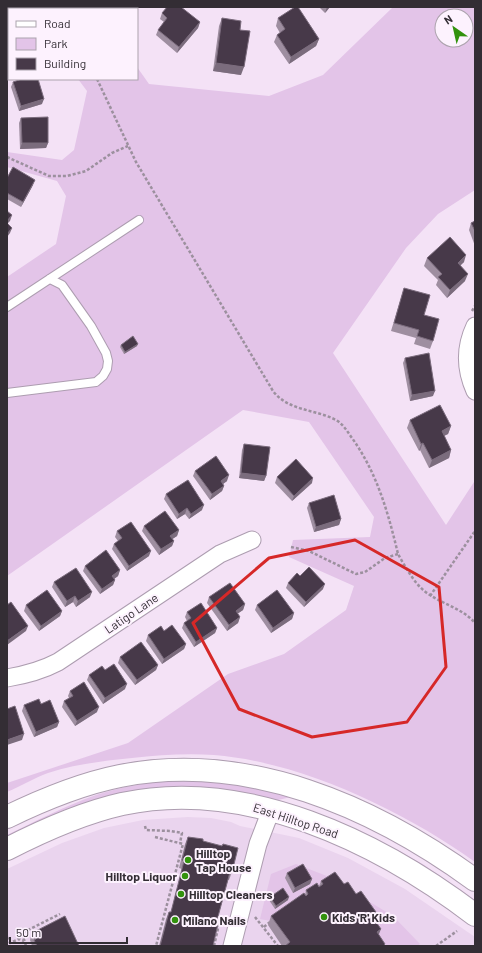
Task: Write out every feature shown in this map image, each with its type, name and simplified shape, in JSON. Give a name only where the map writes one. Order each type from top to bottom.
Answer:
[{"type":"main road","points":[[7,817],[67,790],[120,776],[146,772],[181,770],[237,773],[292,786],[317,794],[364,814],[444,858],[475,880]]},
{"type":"main road","name":"East Hilltop Road","points":[[7,849],[77,817],[123,804],[143,801],[190,799],[232,802],[271,810],[320,827],[362,845],[410,871],[475,916]]},
{"type":"main road","points":[[271,810],[279,804],[293,802],[336,817],[401,848],[429,864],[475,895]]},
{"type":"street","points":[[475,326],[469,342],[468,358],[469,373],[475,391]]},
{"type":"street","name":"Latigo Lane","points":[[7,678],[37,672],[58,662],[220,554],[252,540]]},
{"type":"street","points":[[232,946],[258,844],[271,810]]},
{"type":"lane","points":[[7,307],[139,220]]},
{"type":"lane","points":[[7,393],[96,382],[103,376],[107,369],[108,361],[106,353],[91,326],[62,285],[50,279]]},
{"type":"path","points":[[98,80],[128,146],[273,391],[280,399],[291,406],[313,411],[340,422],[361,451],[380,488],[398,554],[420,587],[430,596],[468,615],[475,623]]},
{"type":"path","points":[[7,157],[49,176],[68,176],[86,171],[112,153],[128,146]]},
{"type":"path","points":[[430,596],[475,531]]},
{"type":"path","points":[[291,547],[309,551],[356,574],[365,572],[385,558],[398,554]]},
{"type":"path","points":[[145,826],[146,830],[171,830],[182,833],[180,843],[183,844],[156,946]]},
{"type":"path","points":[[155,837],[180,843]]},
{"type":"path","points":[[251,919],[252,913],[278,946]]},
{"type":"path","points":[[26,946],[22,933],[60,914]]},
{"type":"path","points":[[214,946],[220,920]]},
{"type":"path","points":[[264,927],[273,921]]},
{"type":"path","points":[[436,946],[457,931]]},
{"type":"path","points":[[7,937],[10,943],[19,939],[24,941]]},
{"type":"highlighted area","points":[[355,540],[439,587],[446,667],[407,722],[312,737],[239,709],[193,623],[269,558]]},
{"type":"shaded area","points":[[188,817],[211,818],[231,822],[240,826],[299,838],[348,858],[405,889],[475,937],[475,946],[7,946],[7,869],[62,843],[104,828],[143,820]]},
{"type":"green space","points":[[30,7],[98,8],[31,8]]},
{"type":"green space","points":[[393,7],[475,7],[475,190],[438,214],[406,248],[333,353],[446,525],[474,482],[475,483],[475,862],[417,825],[351,792],[317,778],[248,760],[204,754],[183,754],[100,762],[69,767],[48,773],[7,792],[7,783],[128,743],[228,674],[284,654],[346,610],[354,586],[289,557],[293,540],[370,537],[374,517],[309,422],[243,410],[7,576],[7,277],[56,244],[66,196],[57,181],[7,167],[7,152],[62,160],[74,150],[87,91],[79,80],[138,80],[138,68],[149,84],[269,96],[323,75]]},
{"type":"green space","points":[[171,780],[226,782],[262,789],[291,797],[274,801],[223,792],[7,839],[7,835],[84,799],[114,790],[152,782]]},
{"type":"green space","points":[[302,808],[347,825],[401,852],[424,865],[475,900],[475,904],[300,809]]},
{"type":"green space","points":[[296,864],[332,878],[315,891],[311,889],[279,910],[271,921],[260,919],[271,874]]},
{"type":"green space","points":[[355,893],[393,916],[420,944],[417,946],[377,946]]},
{"type":"building","points":[[167,7],[181,7],[200,22],[179,47],[158,30],[167,18],[162,13]]},
{"type":"building","points":[[295,7],[298,7],[319,39],[291,57],[277,35],[285,29],[278,18]]},
{"type":"building","points":[[7,16],[8,28],[7,28]]},
{"type":"building","points":[[222,18],[241,21],[240,30],[250,31],[244,67],[216,63]]},
{"type":"building","points":[[8,42],[8,57],[7,55]]},
{"type":"building","points":[[19,80],[38,80],[44,99],[21,106],[13,82]]},
{"type":"building","points":[[48,117],[48,143],[22,143],[21,118]]},
{"type":"building","points":[[13,167],[35,180],[23,202],[7,193],[7,178]]},
{"type":"building","points":[[7,211],[12,215],[7,221]]},
{"type":"building","points":[[475,221],[475,231],[471,223]]},
{"type":"building","points":[[7,223],[12,228],[7,234]]},
{"type":"building","points":[[450,237],[466,255],[458,263],[468,274],[450,290],[438,277],[442,274],[427,258]]},
{"type":"building","points":[[404,288],[430,295],[424,315],[439,319],[433,341],[417,336],[419,330],[394,323]]},
{"type":"building","points":[[133,336],[138,344],[125,352],[121,345]]},
{"type":"building","points":[[429,353],[435,391],[412,395],[405,358]]},
{"type":"building","points":[[440,405],[451,426],[442,431],[451,450],[432,460],[423,443],[421,444],[410,420]]},
{"type":"building","points":[[244,444],[270,447],[266,476],[241,473]]},
{"type":"building","points":[[216,456],[229,475],[221,481],[224,486],[212,494],[195,471]]},
{"type":"building","points":[[296,459],[313,478],[294,496],[277,477]]},
{"type":"building","points":[[188,480],[204,505],[191,514],[187,508],[179,514],[166,494]]},
{"type":"building","points":[[334,495],[341,519],[316,527],[309,503]]},
{"type":"building","points":[[165,511],[179,530],[170,536],[174,541],[161,549],[144,526]]},
{"type":"building","points":[[131,522],[151,551],[129,566],[114,544],[122,538],[117,531]]},
{"type":"building","points":[[106,550],[120,570],[112,576],[115,580],[102,589],[85,566]]},
{"type":"building","points":[[309,567],[325,584],[306,602],[288,583],[297,573],[300,576]]},
{"type":"building","points":[[76,568],[92,592],[78,601],[75,596],[67,601],[54,582]]},
{"type":"building","points":[[230,583],[245,604],[236,611],[240,617],[229,625],[209,597]]},
{"type":"building","points":[[47,590],[62,611],[41,626],[26,605]]},
{"type":"building","points":[[277,590],[294,613],[273,628],[257,605]]},
{"type":"building","points":[[11,602],[28,626],[7,641],[7,605]]},
{"type":"building","points":[[201,603],[217,628],[196,642],[184,623],[191,618],[187,612]]},
{"type":"building","points":[[172,625],[186,644],[164,659],[148,635],[161,626],[164,631]]},
{"type":"building","points":[[141,642],[158,665],[137,680],[120,657]]},
{"type":"building","points":[[114,664],[127,684],[105,698],[89,675],[102,666],[105,670]]},
{"type":"building","points":[[84,682],[99,707],[77,721],[64,701],[73,696],[70,691]]},
{"type":"building","points":[[39,699],[41,704],[50,700],[59,722],[36,732],[24,705]]},
{"type":"building","points":[[15,706],[24,734],[7,740],[7,709]]},
{"type":"building","points":[[188,837],[203,839],[203,841],[222,846],[223,844],[238,848],[216,924],[218,924],[213,946],[160,946],[169,912],[171,912],[184,861],[182,860]]},
{"type":"building","points":[[303,864],[312,879],[295,888],[287,873]]},
{"type":"building","name":"Kids 'R' Kids","points":[[335,872],[344,884],[348,882],[356,894],[361,891],[376,912],[371,915],[381,929],[377,932],[385,944],[383,946],[285,946],[290,942],[271,916],[304,893],[306,896],[308,894],[306,890],[317,883],[319,887],[323,884],[321,881]]},
{"type":"building","points":[[283,888],[289,897],[276,906],[270,897]]},
{"type":"building","points":[[65,916],[79,946],[37,946],[34,940],[36,939],[32,933]]},
{"type":"place","name":"Hilltop Tap House","points":[[188,860]]},
{"type":"place","name":"Hilltop Liquor","points":[[185,876]]},
{"type":"place","name":"Hilltop Cleaners","points":[[181,894]]},
{"type":"place","name":"Kids 'R' Kids","points":[[324,917]]},
{"type":"place","name":"Milano Nails","points":[[175,920]]}]
